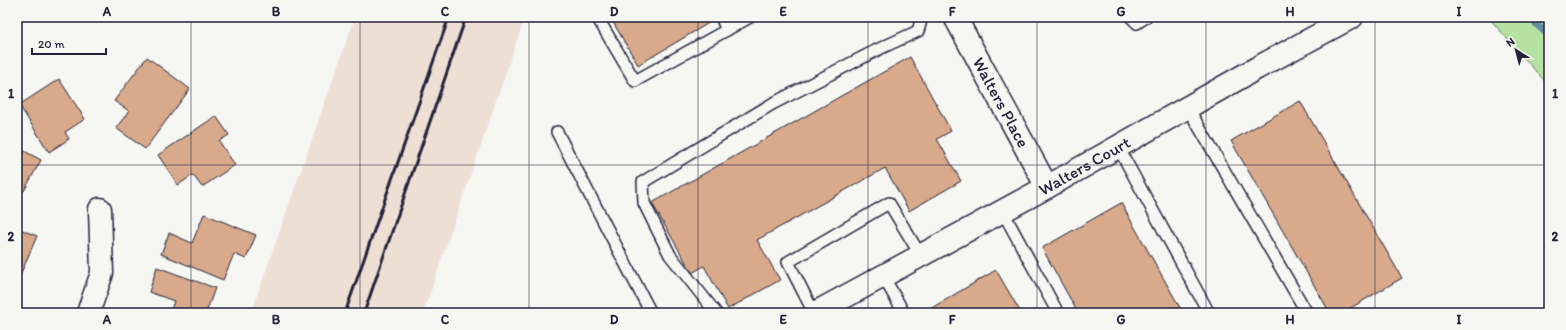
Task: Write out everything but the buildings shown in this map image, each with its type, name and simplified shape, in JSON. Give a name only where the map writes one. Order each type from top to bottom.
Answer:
[{"type":"street","name":"Walters Place","points":[[955,17],[1047,188]]},
{"type":"street","name":"Walters Court","points":[[814,313],[1047,188],[1257,68],[1352,17]]},
{"type":"street","points":[[88,313],[102,273],[100,209]]},
{"type":"lane","points":[[597,17],[635,81],[750,17]]},
{"type":"lane","points":[[721,17],[727,30]]},
{"type":"lane","points":[[716,313],[670,255],[644,203],[643,182],[772,104],[879,49],[918,31],[922,17]]},
{"type":"lane","points":[[1132,17],[1137,23],[1146,17]]},
{"type":"lane","points":[[1188,108],[1307,313]]},
{"type":"lane","points":[[557,132],[650,313]]},
{"type":"lane","points":[[1118,147],[1209,313]]},
{"type":"lane","points":[[814,313],[788,262],[888,203],[921,256]]},
{"type":"lane","points":[[1003,212],[1058,313]]},
{"type":"lane","points":[[883,276],[904,313]]},
{"type":"shaded area","points":[[355,17],[525,17],[423,313],[251,313]]},
{"type":"green space","points":[[1488,17],[1549,17],[1549,86]]},
{"type":"waterway","points":[[1529,17],[1549,36]]},
{"type":"railway","points":[[345,313],[449,17]]},
{"type":"railway","points":[[364,313],[466,17]]}]
